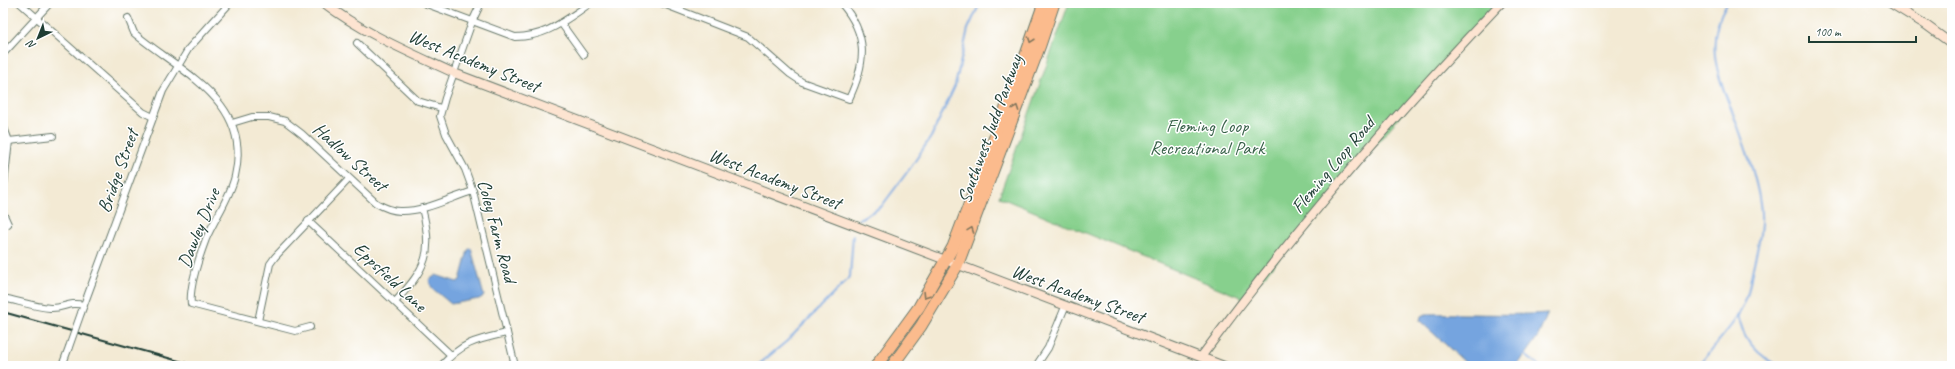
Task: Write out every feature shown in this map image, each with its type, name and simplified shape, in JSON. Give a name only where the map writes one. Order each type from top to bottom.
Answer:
[{"type":"highway","name":"Southwest Judd Parkway","points":[[876,366],[919,307],[946,261],[973,197],[1044,3]]},
{"type":"highway","name":"Southwest Judd Parkway","points":[[892,366],[924,321],[957,266],[1040,45],[1054,3]]},
{"type":"main road","name":"West Academy Street","points":[[324,3],[351,22],[387,42],[454,73],[957,266],[1224,366]]},
{"type":"main road","name":"Fleming Loop Road","points":[[1201,357],[1345,173],[1386,126],[1501,3]]},
{"type":"main road","points":[[1894,4],[1952,44]]},
{"type":"street","points":[[20,3],[143,112],[153,117]]},
{"type":"street","points":[[3,54],[50,3]]},
{"type":"street","name":"Bridge Street","points":[[62,366],[163,92],[177,66],[199,36],[230,3]]},
{"type":"street","points":[[424,3],[515,37],[530,37],[544,33],[591,3]]},
{"type":"street","name":"Coley Farm Road","points":[[482,3],[472,22],[441,108],[441,122],[465,170],[473,191],[515,366]]},
{"type":"street","points":[[661,3],[748,37],[790,74],[802,82],[849,99],[862,66],[862,52],[860,36],[847,10],[841,3]]},
{"type":"street","name":"Dawley Drive","points":[[128,18],[134,33],[210,91],[222,105],[232,123],[238,154],[235,176],[205,243],[190,297],[191,304],[295,331],[310,327]]},
{"type":"street","points":[[561,23],[584,55]]},
{"type":"street","points":[[357,43],[418,102],[441,108]]},
{"type":"street","name":"Hadlow Street","points":[[232,123],[252,117],[269,117],[285,122],[302,134],[376,203],[389,209],[399,211],[422,208],[473,191]]},
{"type":"street","points":[[3,125],[9,141],[3,192]]},
{"type":"street","points":[[9,141],[53,136]]},
{"type":"street","points":[[258,321],[270,264],[281,249],[349,179]]},
{"type":"street","points":[[395,302],[416,279],[424,263],[428,231],[422,208]]},
{"type":"street","points":[[3,214],[8,224]]},
{"type":"street","name":"Eppsfield Lane","points":[[308,220],[451,355]]},
{"type":"street","points":[[3,298],[51,308],[60,307],[71,303],[84,305]]},
{"type":"street","points":[[1037,366],[1048,348],[1065,307]]},
{"type":"street","points":[[441,366],[451,355],[471,342],[507,333]]},
{"type":"green space","name":"Fleming Loop Recreational Park","points":[[1069,3],[1496,3],[1245,299],[999,197]]},
{"type":"water","points":[[471,248],[484,296],[479,299],[451,304],[432,288],[429,280],[436,275],[457,282],[460,280],[468,250]]},
{"type":"water","points":[[1548,313],[1538,336],[1517,366],[1469,366],[1420,321],[1421,316],[1425,314]]},
{"type":"waterway","points":[[859,219],[881,207],[931,137],[955,86],[968,29],[980,3]]},
{"type":"waterway","points":[[1699,366],[1737,317],[1742,308],[1748,293],[1761,230],[1760,203],[1753,173],[1716,64],[1715,34],[1719,19],[1727,3]]},
{"type":"waterway","points":[[757,366],[787,341],[850,277],[853,235]]},
{"type":"waterway","points":[[1737,316],[1745,336],[1752,345],[1764,357],[1778,366]]},
{"type":"waterway","points":[[1524,354],[1539,366]]},
{"type":"railway","points":[[3,312],[197,366]]}]
